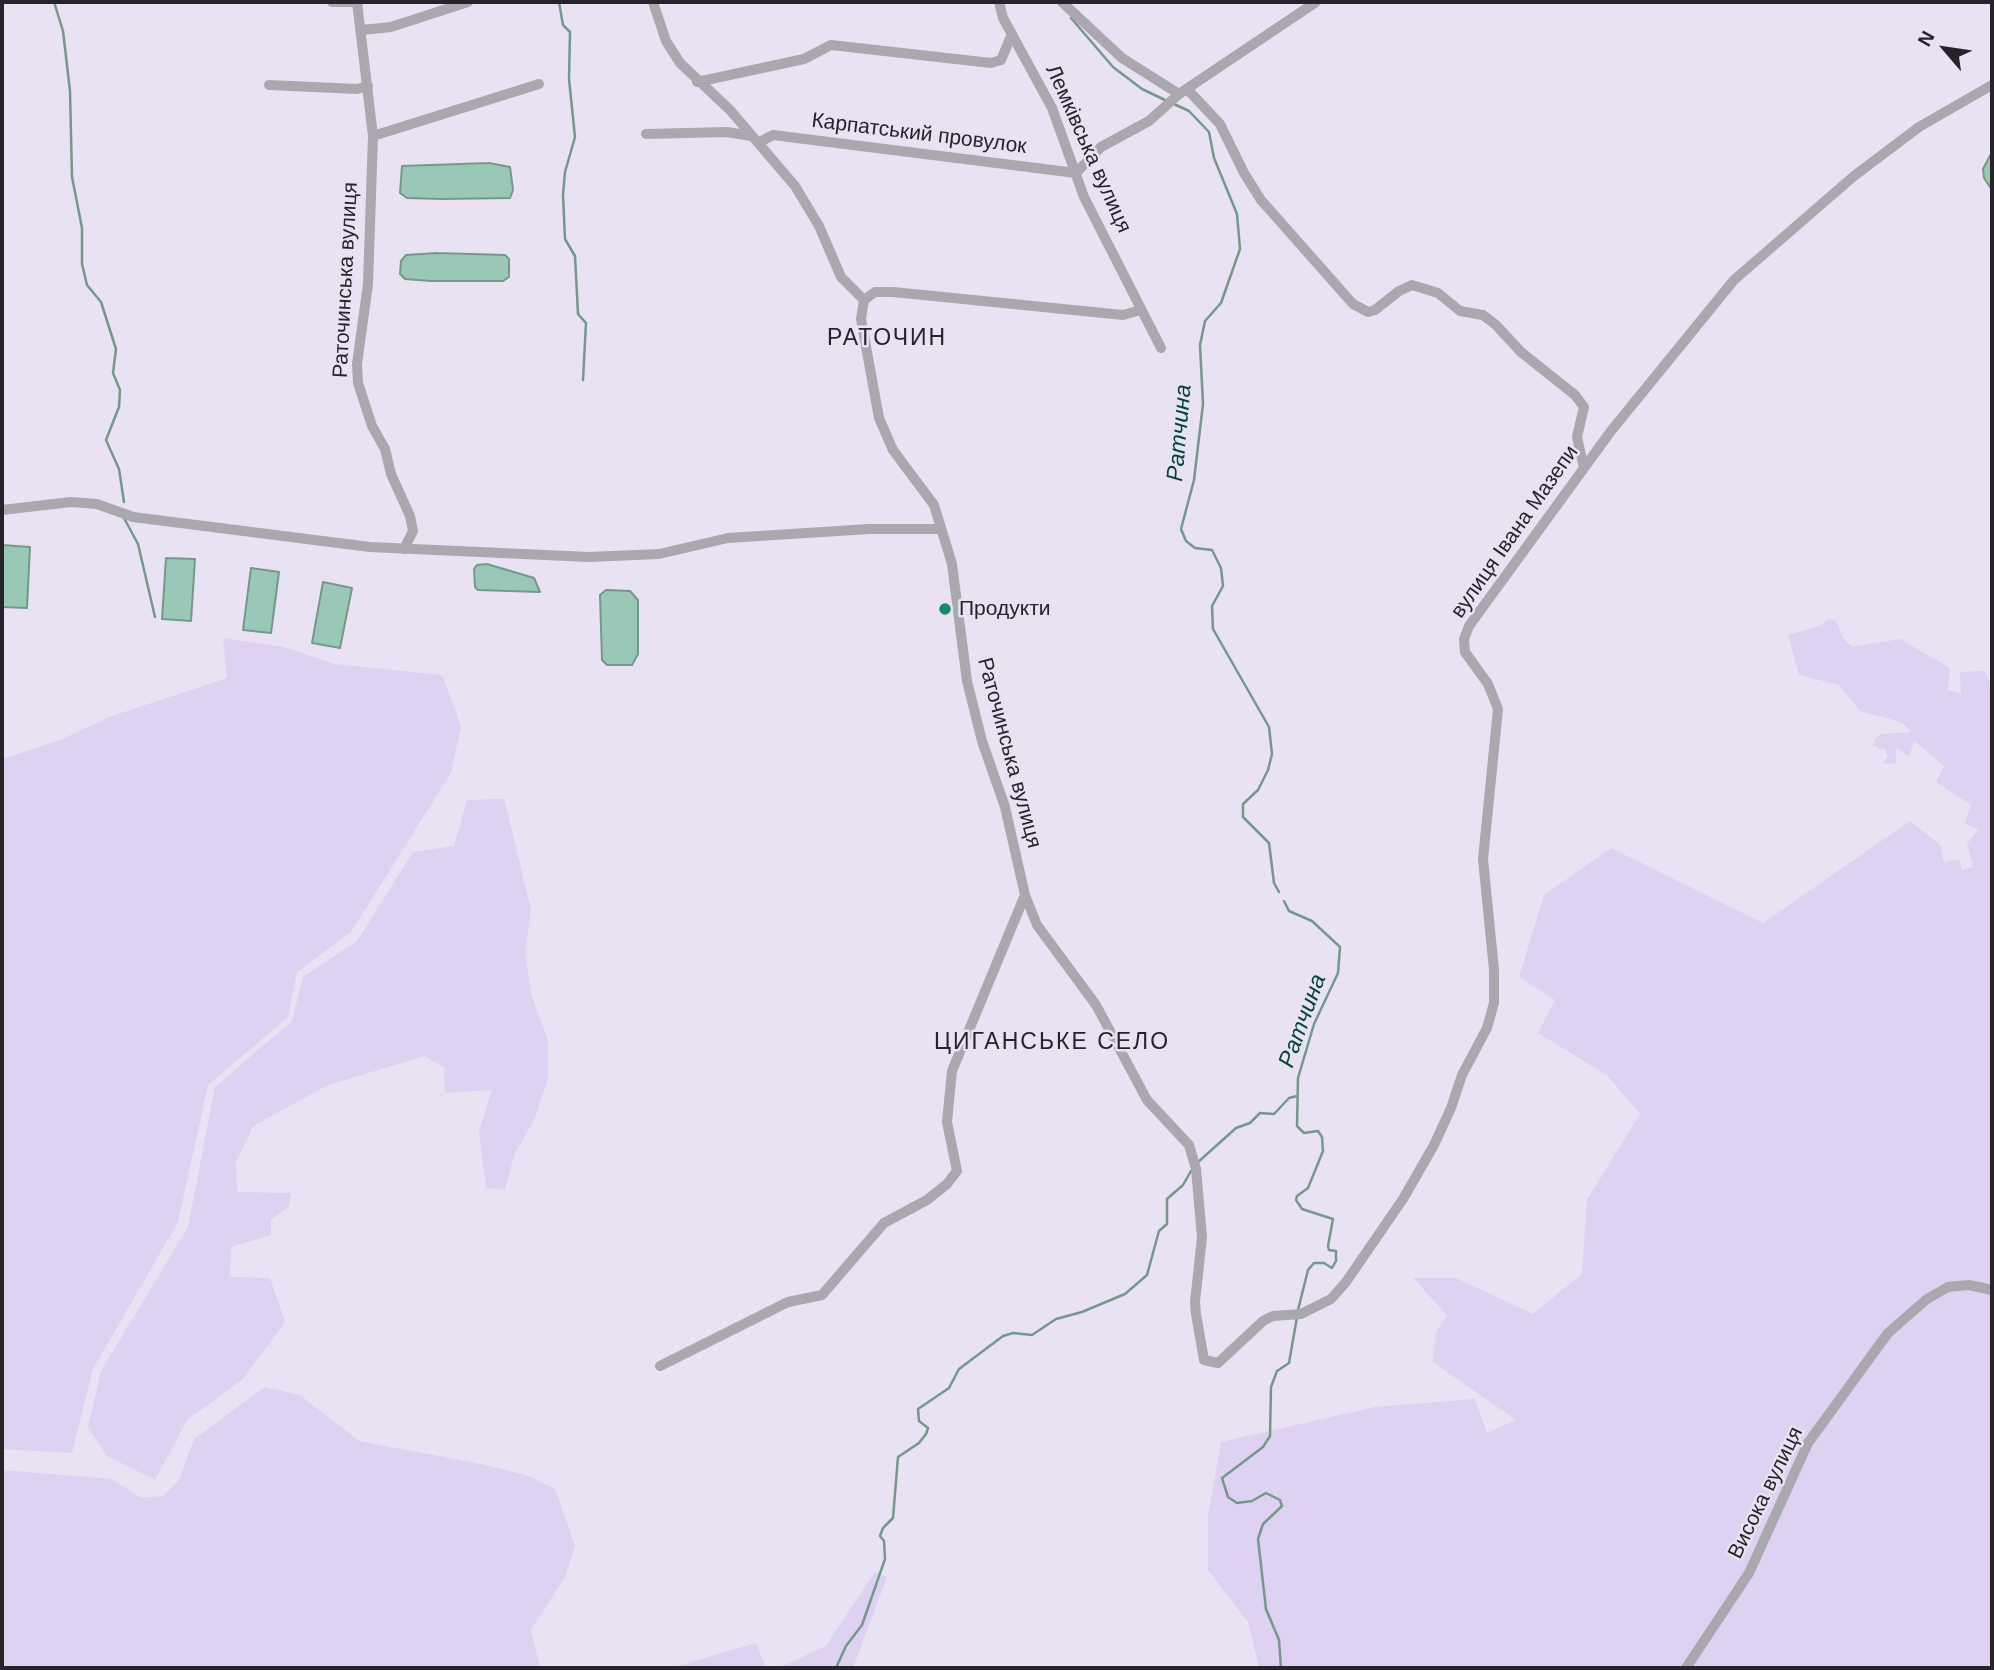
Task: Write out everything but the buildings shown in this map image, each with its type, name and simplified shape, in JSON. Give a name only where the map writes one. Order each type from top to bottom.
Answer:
[{"type":"street","points":[[332,2],[351,2]]},
{"type":"street","name":"Раточинська вулиця","points":[[358,2],[373,136],[368,284],[357,364],[358,383],[372,426],[384,449],[391,474],[410,516],[413,531],[404,549]]},
{"type":"street","points":[[362,30],[391,27],[468,2]]},
{"type":"street","points":[[653,2],[667,41],[680,63],[697,82],[730,110],[795,186],[819,226],[841,277],[864,300],[875,292],[893,292],[1123,316],[1142,310]]},
{"type":"street","name":"Лемківська вулиця","points":[[999,2],[1012,34],[1052,108],[1084,197],[1161,348]]},
{"type":"street","points":[[1062,2],[1122,58],[1220,124],[1244,173],[1261,200],[1353,304],[1368,312],[1375,310],[1399,291],[1412,285],[1423,286],[1438,293],[1460,311],[1483,315],[1496,325],[1521,352],[1574,395],[1584,407],[1577,437],[1584,468]]},
{"type":"street","points":[[1076,173],[1109,141],[1164,111],[1180,95],[1315,2]]},
{"type":"street","points":[[697,82],[804,59],[831,45],[991,63],[1001,60],[1012,34]]},
{"type":"street","points":[[373,136],[539,84]]},
{"type":"street","points":[[269,85],[357,89],[368,86]]},
{"type":"street","name":"вулиця Івана Мазепи","points":[[1273,1316],[1301,1314],[1331,1299],[1346,1282],[1403,1199],[1434,1145],[1462,1075],[1487,1028],[1494,1003],[1494,970],[1483,859],[1498,709],[1489,684],[1465,652],[1464,639],[1481,608],[1530,545],[1584,468],[1734,280],[1865,168],[1919,127],[1992,85]]},
{"type":"street","name":"Карпатський провулок","points":[[646,134],[727,132],[755,139],[772,135],[1076,173]]},
{"type":"street","name":"Раточинська вулиця","points":[[864,300],[861,319],[879,418],[893,450],[934,505],[952,564],[967,681],[982,741],[1005,807],[1026,895],[1037,925],[1096,1005],[1135,1082],[1189,1145],[1196,1169],[1202,1237],[1195,1302],[1204,1360],[1218,1363],[1244,1337],[1273,1316]]},
{"type":"street","points":[[2,510],[71,502],[97,504],[133,517],[404,549],[608,556],[659,554],[728,538],[869,529],[941,528]]},
{"type":"street","points":[[660,1366],[788,1302],[822,1295],[884,1223],[927,1200],[947,1184],[957,1171],[947,1122],[952,1071],[1026,895]]},
{"type":"street","name":"Висока вулиця","points":[[1686,1668],[1749,1573],[1808,1443],[1888,1333],[1927,1299],[1948,1287],[1969,1285],[1992,1290]]},
{"type":"shaded area","points":[[1992,152],[1992,190],[1984,178],[1983,169]]},
{"type":"shaded area","points":[[489,163],[510,167],[513,190],[510,198],[407,198],[400,193],[402,166]]},
{"type":"shaded area","points":[[406,255],[505,255],[509,259],[509,277],[503,281],[431,281],[405,279],[400,274],[401,261]]},
{"type":"shaded area","points":[[2,545],[30,547],[27,608],[2,607]]},
{"type":"shaded area","points":[[166,558],[195,559],[191,621],[162,619]]},
{"type":"shaded area","points":[[487,564],[534,578],[540,592],[478,590],[475,587],[474,569],[477,565]]},
{"type":"shaded area","points":[[251,568],[279,572],[271,633],[243,630]]},
{"type":"shaded area","points":[[323,582],[352,588],[340,648],[312,643]]},
{"type":"shaded area","points":[[606,590],[630,591],[638,600],[638,654],[632,665],[607,665],[602,660],[600,595]]},
{"type":"shaded area","points":[[1829,619],[1836,620],[1842,637],[1852,647],[1900,639],[1950,668],[1948,690],[1961,694],[1960,672],[1984,671],[1992,686],[1992,1668],[1259,1668],[1248,1622],[1208,1570],[1208,1517],[1221,1442],[1375,1407],[1475,1399],[1487,1433],[1516,1420],[1433,1362],[1436,1332],[1447,1315],[1413,1278],[1456,1278],[1533,1314],[1582,1274],[1587,1200],[1640,1114],[1607,1075],[1538,1033],[1555,1000],[1519,977],[1544,895],[1611,848],[1763,923],[1910,821],[1940,845],[1944,863],[1959,859],[1962,870],[1973,867],[1967,844],[1978,830],[1965,823],[1971,805],[1936,782],[1944,766],[1914,741],[1909,757],[1896,748],[1896,763],[1883,764],[1888,756],[1884,748],[1873,745],[1875,738],[1882,734],[1912,732],[1901,722],[1860,711],[1839,685],[1799,675],[1788,635],[1819,626]]},
{"type":"shaded area","points":[[223,638],[284,647],[334,664],[442,675],[461,726],[451,773],[351,932],[297,972],[288,1017],[208,1085],[178,1222],[93,1369],[72,1453],[2,1449],[2,759],[60,740],[112,716],[227,678]]},
{"type":"shaded area","points":[[504,799],[531,909],[525,952],[531,994],[548,1040],[548,1079],[534,1120],[514,1155],[505,1190],[486,1188],[479,1131],[492,1090],[445,1093],[444,1068],[425,1056],[328,1085],[253,1126],[236,1162],[237,1192],[291,1193],[289,1206],[271,1220],[271,1235],[231,1247],[230,1277],[270,1278],[285,1322],[242,1380],[187,1420],[155,1480],[107,1456],[88,1427],[101,1371],[188,1227],[215,1087],[292,1021],[303,977],[357,941],[413,852],[454,846],[467,800]]},
{"type":"shaded area","points":[[265,1387],[300,1395],[359,1441],[526,1475],[555,1489],[575,1546],[565,1577],[531,1630],[540,1668],[2,1668],[2,1470],[112,1479],[141,1498],[163,1496],[179,1480],[194,1439]]},
{"type":"shaded area","points":[[875,1572],[887,1577],[853,1668],[778,1668],[826,1646]]},
{"type":"shaded area","points":[[756,1643],[766,1668],[671,1668]]},
{"type":"waterway","points":[[54,2],[63,31],[70,91],[72,177],[82,228],[82,264],[87,285],[101,302],[116,349],[113,373],[120,390],[119,407],[106,440],[119,469],[124,502]]},
{"type":"waterway","points":[[559,2],[563,25],[570,32],[569,79],[575,137],[565,172],[563,195],[565,239],[575,256],[578,314],[586,323],[583,380]]},
{"type":"waterway","name":"Ратчина","points":[[1071,18],[1113,67],[1142,89],[1165,100]]},
{"type":"waterway","name":"Ратчина","points":[[1174,104],[1189,111],[1209,132],[1214,158],[1237,214],[1240,249],[1221,303],[1205,321],[1200,345],[1203,404],[1194,480],[1181,529],[1186,541],[1195,548],[1212,550],[1221,568],[1223,586],[1212,606],[1213,629],[1269,727],[1272,754],[1268,770],[1258,790],[1243,804],[1243,817],[1269,843],[1274,883],[1279,892]]},
{"type":"waterway","points":[[124,518],[138,544],[155,617]]},
{"type":"waterway","name":"Ратчина","points":[[1284,901],[1289,911],[1312,921],[1340,947],[1338,973],[1314,1024],[1298,1078],[1297,1126],[1304,1133],[1318,1131],[1322,1137],[1323,1151],[1308,1188],[1297,1196],[1296,1200],[1302,1209],[1333,1219],[1328,1246],[1329,1250],[1336,1251],[1336,1261],[1332,1268],[1324,1263],[1314,1263],[1308,1270],[1298,1310]]},
{"type":"waterway","points":[[1197,1163],[1236,1128],[1250,1123],[1260,1113],[1274,1114],[1289,1098],[1297,1096]]},
{"type":"waterway","points":[[836,1668],[846,1646],[862,1625],[885,1559],[884,1541],[880,1536],[883,1528],[893,1518],[898,1457],[919,1443],[928,1428],[919,1421],[918,1409],[949,1388],[959,1369],[1003,1336],[1013,1333],[1032,1335],[1056,1319],[1082,1312],[1125,1294],[1147,1275],[1159,1231],[1167,1224],[1167,1199],[1183,1185],[1191,1171]]},
{"type":"waterway","name":"Ратчина","points":[[1281,1668],[1279,1640],[1266,1609],[1258,1539],[1263,1524],[1282,1506],[1280,1500],[1266,1493],[1252,1501],[1237,1503],[1228,1497],[1222,1478],[1263,1447],[1270,1436],[1271,1387],[1277,1371],[1289,1363],[1297,1317]]},
{"type":"place","name":"Продукти","points":[[945,609]]},
{"type":"district","name":"РАТОЧИН","points":[[887,339]]},
{"type":"district","name":"ЦИГАНСЬКЕ СЕЛО","points":[[1052,1043]]}]
